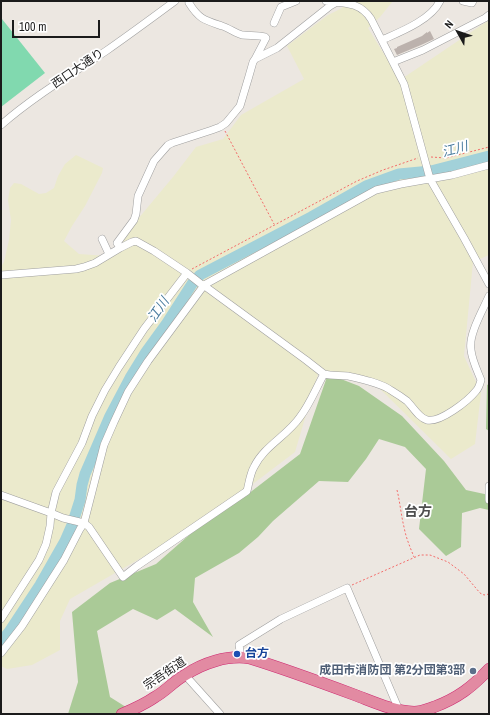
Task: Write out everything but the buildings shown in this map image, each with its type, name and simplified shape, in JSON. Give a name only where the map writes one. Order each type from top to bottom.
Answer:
[{"type":"highway","name":"宗吾街道","points":[[122,714],[155,698],[185,674],[216,660],[228,658],[241,657],[260,661],[386,707],[414,712],[423,712],[462,693],[489,669]]},
{"type":"street","name":"西口大通り","points":[[1,125],[34,99],[107,50],[175,1]]},
{"type":"street","points":[[274,23],[281,7],[296,1]]},
{"type":"street","points":[[326,1],[358,6],[367,12],[404,84],[430,179],[489,284]]},
{"type":"street","points":[[382,40],[409,28],[424,19],[439,4],[440,1]]},
{"type":"street","points":[[463,1],[472,3],[473,1]]},
{"type":"street","points":[[256,59],[277,48],[337,2]]},
{"type":"street","points":[[120,248],[117,242],[134,220],[138,196],[154,161],[168,145],[212,130],[226,123],[240,106],[254,62],[266,38],[241,34],[211,23],[195,13],[189,3]]},
{"type":"street","points":[[393,62],[423,50],[489,15]]},
{"type":"street","points":[[1,653],[22,626],[64,560],[80,529],[104,445],[125,398],[148,361],[203,284],[376,190],[452,175],[489,165]]},
{"type":"street","points":[[102,239],[109,254]]},
{"type":"street","points":[[1,274],[76,269],[95,263],[120,248],[136,241],[154,251],[203,284],[206,288],[324,374],[347,376],[375,383],[391,390],[407,401],[420,416],[426,420],[432,421],[450,412],[466,401],[477,390],[480,384],[481,380],[470,345],[479,317],[489,296]]},
{"type":"street","points":[[1,619],[39,560],[46,544],[56,492],[82,442],[92,416],[105,390],[144,329],[188,274]]},
{"type":"street","points":[[1,495],[63,518],[82,523],[89,527],[123,577],[247,491],[254,465],[262,454],[289,431],[300,417],[324,374]]},
{"type":"street","points":[[489,486],[489,500]]},
{"type":"street","points":[[241,657],[239,645],[281,619],[347,588],[399,710]]},
{"type":"street","points":[[185,674],[220,714]]},
{"type":"path","points":[[222,126],[275,225]]},
{"type":"path","points":[[188,274],[199,265],[357,181],[383,170],[424,156],[446,158],[489,146]]},
{"type":"path","points":[[397,490],[403,525],[414,558]]},
{"type":"path","points":[[347,588],[420,555],[430,555],[448,562],[464,574],[480,593],[484,595],[489,594]]},
{"type":"green space","points":[[344,1],[393,1],[380,17],[368,28],[400,80],[489,20],[489,255],[473,262],[464,356],[481,393],[475,444],[451,459],[374,383],[319,371],[295,452],[200,524],[70,599],[60,621],[60,650],[32,665],[7,669],[1,666],[1,267],[4,262],[9,240],[11,220],[8,200],[10,188],[14,183],[21,184],[39,194],[46,193],[54,188],[58,176],[65,164],[76,155],[103,168],[102,173],[85,206],[64,241],[79,254],[107,256],[196,147],[223,139],[241,115],[304,79],[287,46],[328,15],[342,8]]},
{"type":"green space","points":[[2,19],[45,73],[1,107],[1,20]]},
{"type":"green space","points":[[328,374],[359,386],[402,416],[444,461],[466,490],[489,495],[489,510],[480,508],[462,513],[461,547],[446,556],[419,529],[426,469],[405,447],[379,439],[348,482],[319,481],[239,553],[195,578],[193,602],[213,637],[175,609],[157,620],[133,609],[97,631],[110,697],[137,714],[68,714],[78,682],[72,612],[110,583],[156,564],[196,529],[248,494],[300,454]]},
{"type":"green space","points":[[489,384],[489,431],[486,429],[487,385]]},
{"type":"waterway","name":"江川","points":[[1,642],[40,585],[65,541],[80,500],[85,474],[110,416],[130,378],[192,284],[200,275],[311,217],[366,186],[399,174],[431,171],[489,156]]},
{"type":"place","name":"台方","points":[[237,654]]},
{"type":"place","name":"成田市消防団 第2分団第3部","points":[[473,671]]},
{"type":"district","name":"台方","points":[[418,512]]}]
